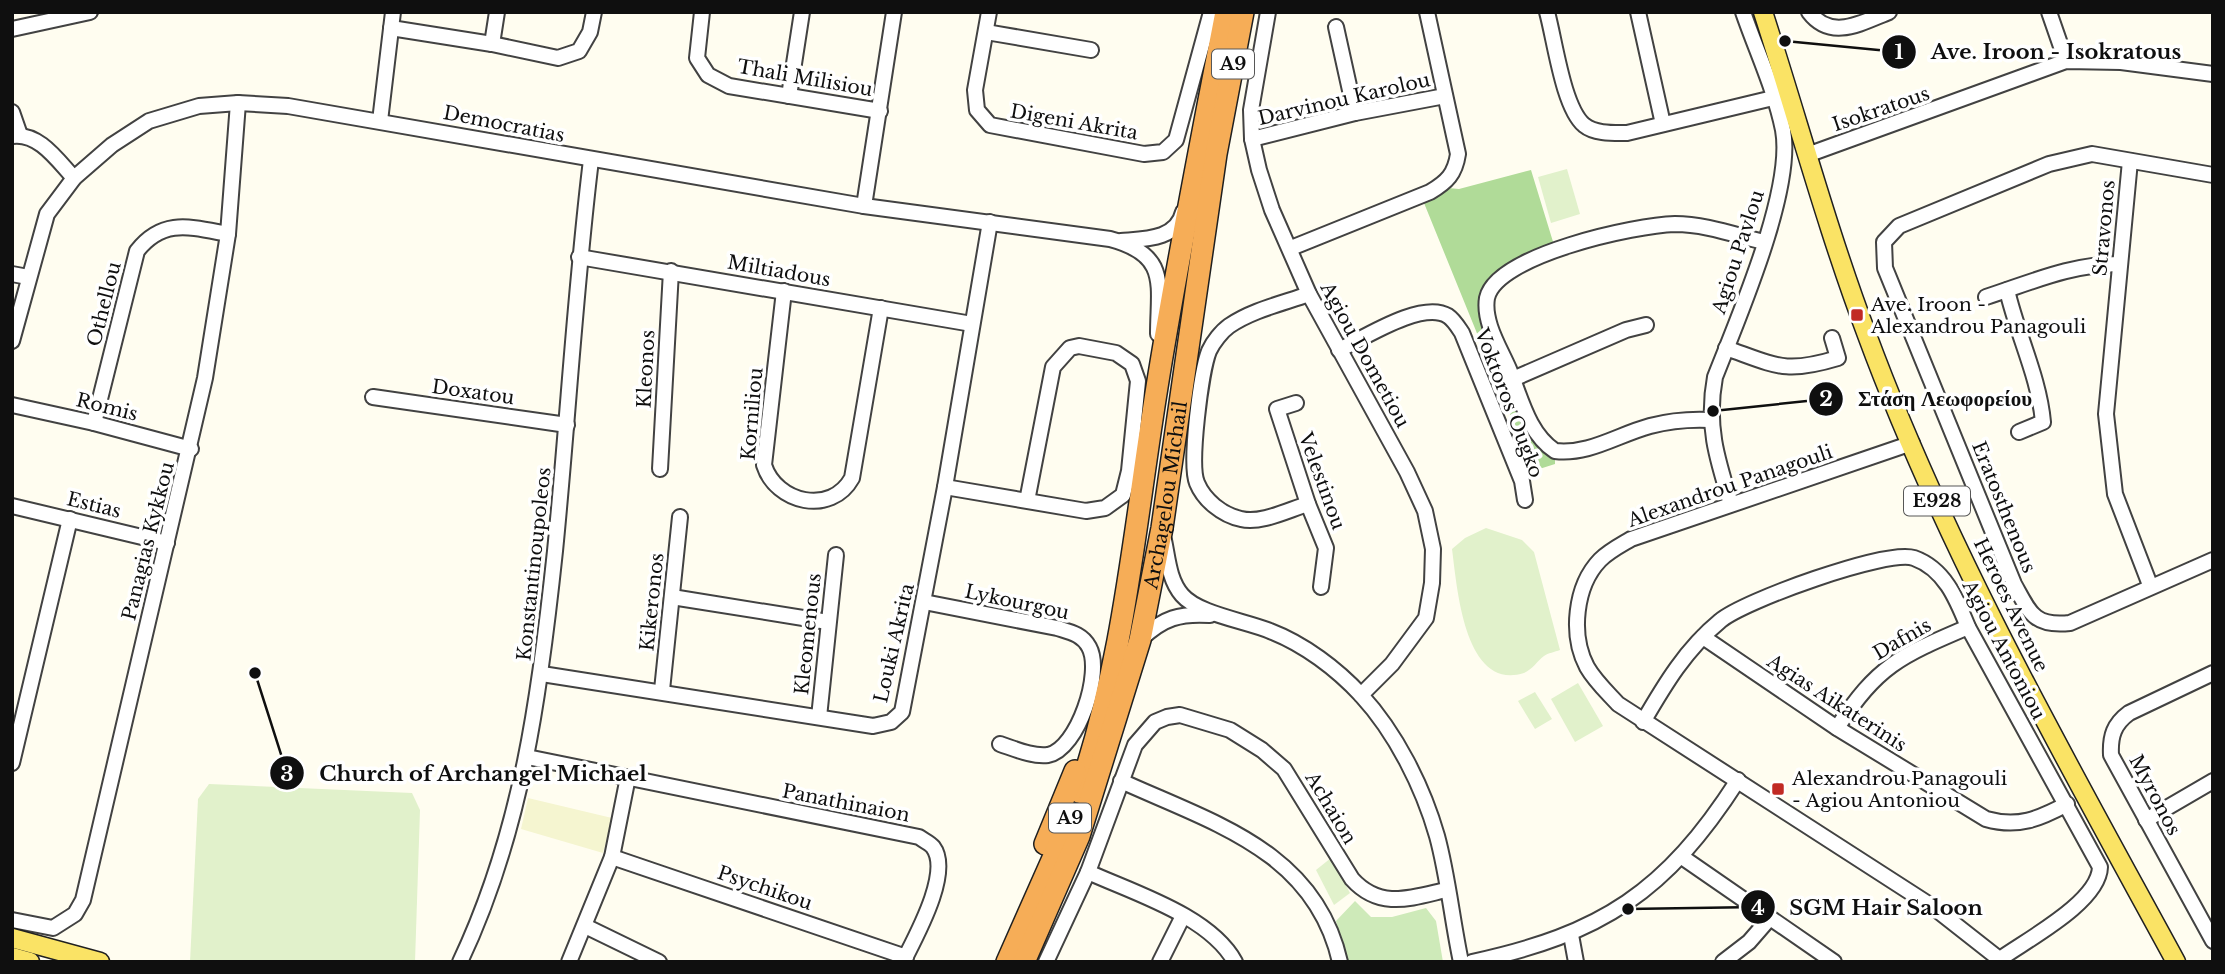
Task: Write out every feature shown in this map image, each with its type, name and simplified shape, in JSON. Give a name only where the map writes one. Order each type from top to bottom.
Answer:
[{"type":"highway","name":"Archagelou Michail","points":[[1024,962],[1079,836],[1126,694],[1140,640],[1161,528],[1199,178],[1198,153],[1215,113],[1226,12]]},
{"type":"highway","name":"Archagelou Michail","points":[[1007,962],[1065,832],[1099,725],[1132,563],[1157,387],[1199,178],[1243,12]]},
{"type":"highway","points":[[994,962],[1074,776],[1111,666]]},
{"type":"highway","points":[[1036,962],[1096,819],[1125,722],[1126,694]]},
{"type":"main road","name":"Heroes Avenue","points":[[1763,12],[1867,335],[1912,443],[2000,634],[2176,962]]},
{"type":"main road","points":[[12,938],[100,962]]},
{"type":"main road","points":[[12,957],[30,962]]},
{"type":"street","points":[[12,29],[90,12]]},
{"type":"street","points":[[380,121],[393,12]]},
{"type":"street","points":[[492,44],[497,12]]},
{"type":"street","points":[[391,28],[492,44],[558,58],[579,51],[590,32],[594,12]]},
{"type":"street","name":"Thali Milisiou","points":[[702,12],[696,58],[708,75],[729,86],[880,111]]},
{"type":"street","points":[[789,96],[802,12]]},
{"type":"street","points":[[864,206],[894,12]]},
{"type":"street","name":"Digeni Akrita","points":[[989,12],[975,90],[977,110],[990,125],[1144,154],[1163,152],[1176,140],[1211,12]]},
{"type":"street","name":"Agiou Dometiou","points":[[1268,12],[1251,110],[1252,139],[1272,210],[1309,294],[1407,472],[1425,511],[1433,549],[1432,583],[1426,618],[1398,657],[1361,695]]},
{"type":"street","points":[[1290,248],[1446,183],[1455,168],[1458,154],[1427,12]]},
{"type":"street","points":[[1547,12],[1573,112],[1586,127],[1605,132],[1627,133],[1773,98]]},
{"type":"street","points":[[1639,12],[1663,124]]},
{"type":"street","name":"Agiou Pavlou","points":[[1731,504],[1710,420],[1715,377],[1773,215],[1784,154],[1783,130],[1743,12]]},
{"type":"street","points":[[1809,12],[1818,24],[1840,29],[1889,12]]},
{"type":"street","points":[[2049,12],[2066,61]]},
{"type":"street","points":[[1336,27],[1355,113]]},
{"type":"street","points":[[986,32],[1091,50]]},
{"type":"street","name":"Isokratous","points":[[1807,155],[2066,61],[2121,62],[2213,74]]},
{"type":"street","name":"Darvinou Karolou","points":[[1252,139],[1355,113],[1445,96]]},
{"type":"street","name":"Democratias","points":[[12,341],[47,214],[74,178],[112,145],[149,121],[199,106],[238,103],[288,106],[864,206],[1120,241],[1155,237],[1175,227],[1182,218],[1199,178]]},
{"type":"street","name":"Panagias Kykkou","points":[[12,920],[53,928],[75,914],[83,900],[191,449],[219,303],[228,234],[238,103]]},
{"type":"street","points":[[12,112],[16,135],[41,143],[74,178]]},
{"type":"street","name":"Eratosthenous","points":[[2213,175],[2092,154],[2049,164],[1899,226],[1884,243],[1885,268],[2014,584],[2032,616],[2049,625],[2070,623],[2150,585],[2213,560]]},
{"type":"street","name":"Konstantinoupoleos","points":[[460,962],[481,917],[502,860],[527,757],[542,674],[567,425],[579,257],[591,160]]},
{"type":"street","name":"Stravonos","points":[[2130,161],[2106,414],[2115,494],[2150,585]]},
{"type":"street","name":"Louki Akrita","points":[[542,674],[662,690],[873,726],[891,722],[902,712],[945,487],[990,222]]},
{"type":"street","points":[[1710,420],[1687,419],[1650,426],[1576,453],[1555,451],[1543,443],[1534,430],[1487,319],[1488,297],[1502,277],[1520,265],[1592,239],[1652,226],[1700,226],[1764,242]]},
{"type":"street","name":"Othellou","points":[[94,423],[137,251],[148,237],[165,229],[190,227],[228,234]]},
{"type":"street","name":"Democratias","points":[[1120,241],[1142,253],[1154,265],[1161,284],[1157,387]]},
{"type":"street","name":"Miltiadous","points":[[579,257],[972,324]]},
{"type":"street","points":[[1986,297],[2048,273],[2090,264],[2120,264]]},
{"type":"street","name":"Kleonos","points":[[660,469],[671,271]]},
{"type":"street","points":[[12,274],[28,277]]},
{"type":"street","points":[[2007,290],[2015,323],[2041,398],[2043,422],[2019,432]]},
{"type":"street","name":"Korniliou","points":[[784,291],[764,465],[776,488],[803,500],[827,500],[840,494],[852,478],[881,309]]},
{"type":"street","points":[[1308,504],[1256,520],[1241,520],[1211,503],[1198,485],[1193,462],[1204,375],[1210,350],[1229,326],[1309,294]]},
{"type":"street","name":"Voktoros Ougko","points":[[1339,350],[1395,322],[1427,311],[1447,315],[1462,333],[1522,481],[1525,500]]},
{"type":"street","points":[[1513,379],[1626,330],[1646,326]]},
{"type":"street","points":[[1726,348],[1776,365],[1802,369],[1838,358],[1832,338]]},
{"type":"street","points":[[945,487],[1027,501],[1086,511],[1105,508],[1123,495],[1129,471],[1138,380],[1132,364],[1116,353],[1079,346],[1070,348],[1053,367],[1027,501]]},
{"type":"street","name":"Doxatou","points":[[373,397],[567,425]]},
{"type":"street","name":"Velestinou","points":[[1296,403],[1277,409],[1308,504],[1326,548],[1321,587]]},
{"type":"street","name":"Romis","points":[[12,405],[191,449]]},
{"type":"street","name":"Alexandrou Panagouli","points":[[1912,443],[1631,538],[1600,560],[1587,578],[1580,598],[1578,626],[1587,666],[1618,704],[1933,907],[2002,960]]},
{"type":"street","name":"Estias","points":[[12,506],[167,543]]},
{"type":"street","name":"Kikeronos","points":[[662,690],[680,517]]},
{"type":"street","points":[[12,763],[70,519]]},
{"type":"street","points":[[1161,528],[1173,582],[1182,596],[1193,604],[1263,628],[1299,645],[1334,670],[1361,695],[1383,723],[1412,774],[1437,836],[1461,962]]},
{"type":"street","name":"Kleomenous","points":[[819,717],[836,555]]},
{"type":"street","name":"Agiou Antoniou","points":[[1643,722],[1679,662],[1721,620],[1750,602],[1886,558],[1912,557],[1929,566],[1954,590],[1968,627],[2097,858],[2100,878],[2095,887],[2079,903],[2002,960]]},
{"type":"street","points":[[672,597],[828,622]]},
{"type":"street","name":"Lykourgou","points":[[924,602],[1057,628],[1078,635],[1088,644],[1093,657],[1093,672],[1076,734],[1067,744],[1047,755],[1034,755],[1000,744]]},
{"type":"street","points":[[1140,640],[1155,626],[1179,614],[1226,616]]},
{"type":"street","name":"Dafnis","points":[[1837,728],[1857,698],[1882,669],[1920,647],[1968,627]]},
{"type":"street","name":"Agias Aikaterinis","points":[[1703,637],[1837,728],[1986,819],[2006,824],[2021,824],[2067,804]]},
{"type":"street","points":[[2209,675],[2213,691]]},
{"type":"street","name":"Myronos","points":[[2209,675],[2129,713],[2114,729],[2110,741],[2111,755],[2213,941]]},
{"type":"street","name":"Achaion","points":[[1046,962],[1088,872],[1135,745],[1155,722],[1180,715],[1230,730],[1262,750],[1284,769],[1352,879],[1365,892],[1379,899],[1398,901],[1446,890]]},
{"type":"street","name":"Panathinaion","points":[[527,757],[761,807],[919,837],[933,846],[938,859],[938,879],[905,959]]},
{"type":"street","points":[[569,962],[611,857],[628,778]]},
{"type":"street","points":[[1472,962],[1522,951],[1571,935],[1620,907],[1682,857],[1699,838],[1738,780]]},
{"type":"street","points":[[1121,781],[1245,838],[1287,867],[1312,894],[1326,919],[1340,962]]},
{"type":"street","points":[[2146,820],[2213,781]]},
{"type":"street","name":"Psychikou","points":[[611,857],[905,959]]},
{"type":"street","points":[[1682,857],[1834,962]]},
{"type":"street","points":[[1088,872],[1183,916],[1219,939],[1235,962]]},
{"type":"street","points":[[1160,962],[1183,916]]},
{"type":"street","points":[[1723,962],[1749,942],[1769,919]]},
{"type":"street","points":[[585,926],[659,962]]},
{"type":"street","points":[[1571,935],[1576,962]]},
{"type":"green space","points":[[1567,169],[1580,214],[1551,223],[1538,177]]},
{"type":"green space","points":[[1531,170],[1554,245],[1516,261],[1496,275],[1483,296],[1478,311],[1530,434],[1541,449],[1555,457],[1555,464],[1533,471],[1424,203],[1448,188],[1459,189]]},
{"type":"green space","points":[[1486,528],[1522,540],[1534,552],[1560,650],[1544,656],[1524,673],[1504,675],[1488,667],[1476,652],[1461,610],[1452,549],[1465,538]]},
{"type":"green space","points":[[1578,683],[1603,726],[1575,742],[1551,699]]},
{"type":"green space","points":[[1535,692],[1552,719],[1535,729],[1518,701]]},
{"type":"green space","points":[[209,784],[412,793],[420,810],[415,962],[190,962],[198,799]]},
{"type":"green space","points":[[528,798],[612,818],[603,853],[521,829]]},
{"type":"green space","points":[[1331,858],[1350,893],[1334,905],[1316,870]]},
{"type":"green space","points":[[1355,901],[1371,917],[1392,917],[1426,908],[1436,921],[1443,962],[1347,962],[1336,921]]},
{"type":"place","name":"Ave. Iroon - Isokratous","points":[[1785,41]]},
{"type":"place","name":"Ave. Iroon - Alexandrou Panagouli","points":[[1857,315]]},
{"type":"place","name":"Στάση Λεωφορείου","points":[[1713,411]]},
{"type":"place","name":"Church of Archangel Michael","points":[[255,673]]},
{"type":"place","name":"Alexandrou Panagouli - Agiou Antoniou","points":[[1778,789]]},
{"type":"place","name":"SGM Hair Saloon","points":[[1628,909]]}]
